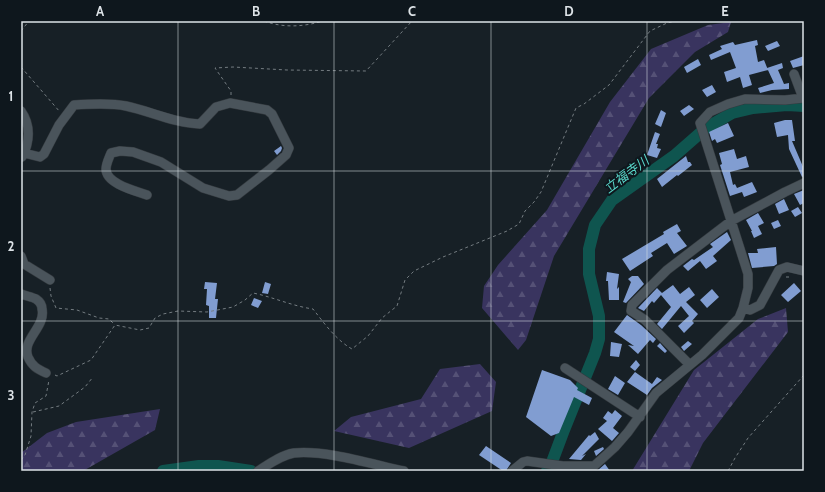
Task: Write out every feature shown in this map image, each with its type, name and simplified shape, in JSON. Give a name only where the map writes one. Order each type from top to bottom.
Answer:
[{"type":"street","points":[[512,471],[523,462],[527,461],[563,466],[594,466],[615,447],[640,417],[656,393],[690,365],[738,318],[743,308],[748,288],[748,274],[700,123],[710,112],[728,104],[745,99],[785,100],[803,98],[794,74]]},
{"type":"street","points":[[21,111],[26,118],[29,138],[23,155],[40,156],[44,154],[65,117],[74,105],[124,105],[187,123],[200,124],[216,107],[230,103],[267,110],[272,114],[289,148],[286,155],[237,195],[229,196],[203,188],[161,162],[133,152],[120,151],[111,153],[106,169],[109,178],[119,185],[147,195]]},
{"type":"street","points":[[690,365],[645,320],[633,312],[631,308],[667,270],[731,221],[804,183]]},
{"type":"street","points":[[21,256],[24,264],[50,280]]},
{"type":"street","points":[[743,308],[750,310],[760,305],[779,270],[787,267],[800,275]]},
{"type":"street","points":[[21,294],[37,299],[42,306],[43,318],[27,348],[27,353],[31,364],[37,369],[46,373]]},
{"type":"street","points":[[565,368],[640,417]]},
{"type":"street","points":[[258,471],[274,461],[294,453],[328,454],[404,471]]},
{"type":"path","points":[[21,31],[29,21]]},
{"type":"path","points":[[264,21],[285,26],[323,21]]},
{"type":"path","points":[[230,103],[231,91],[215,68],[233,67],[287,70],[366,71],[412,21]]},
{"type":"path","points":[[50,280],[51,296],[56,308],[77,310],[99,318],[109,319],[115,325],[140,330],[149,328],[155,318],[163,314],[178,311],[207,312],[233,307],[245,300],[253,292],[301,307],[313,309],[326,325],[352,349],[368,336],[382,318],[397,306],[405,280],[414,271],[443,257],[507,232],[520,224],[525,211],[541,192],[576,108],[610,85],[650,31],[667,23],[677,21]]},
{"type":"path","points":[[21,67],[65,117]]},
{"type":"path","points":[[775,277],[800,275]]},
{"type":"path","points":[[21,460],[25,455],[31,436],[32,412],[35,403],[46,396],[50,374],[57,376],[91,360],[115,325]]},
{"type":"path","points":[[728,471],[748,438],[804,375]]},
{"type":"path","points":[[32,412],[59,406],[85,387],[93,377]]},
{"type":"green space","points":[[731,22],[728,32],[695,52],[649,98],[554,256],[526,340],[518,350],[482,308],[484,286],[498,265],[547,210],[610,102],[651,49],[708,25]]},
{"type":"green space","points":[[786,308],[788,332],[703,443],[689,471],[632,471],[694,370],[758,319]]},
{"type":"green space","points":[[480,364],[496,382],[492,411],[409,448],[334,431],[351,417],[421,399],[440,369]]},
{"type":"green space","points":[[160,409],[155,430],[83,471],[21,471],[21,453],[47,433],[76,422]]},
{"type":"building","points":[[757,40],[758,45],[755,46],[758,62],[764,60],[768,70],[749,75],[752,85],[743,88],[740,77],[727,82],[724,72],[736,68],[730,52],[711,60],[709,55],[722,49],[720,46],[733,42],[735,45]]},
{"type":"building","points":[[777,41],[780,46],[768,51],[765,46]]},
{"type":"building","points":[[804,56],[804,65],[793,68],[790,61]]},
{"type":"building","points":[[698,59],[701,65],[687,73],[684,67]]},
{"type":"building","points":[[782,63],[783,68],[778,70],[784,84],[789,83],[789,89],[772,90],[760,93],[758,88],[774,83],[767,68]]},
{"type":"building","points":[[712,85],[716,92],[707,97],[702,90]]},
{"type":"building","points":[[689,105],[694,109],[684,116],[680,111]]},
{"type":"building","points":[[661,110],[666,113],[661,127],[655,124]]},
{"type":"building","points":[[792,120],[795,141],[792,141],[804,169],[804,176],[802,177],[789,149],[788,135],[777,137],[774,123]]},
{"type":"building","points":[[728,123],[734,136],[717,143],[715,139],[712,141],[709,132]]},
{"type":"building","points":[[655,132],[660,134],[656,144],[658,144],[657,148],[661,149],[657,158],[647,155]]},
{"type":"building","points":[[281,146],[281,151],[277,155],[274,151]]},
{"type":"building","points":[[734,149],[737,159],[746,156],[749,167],[730,172],[733,185],[735,184],[737,188],[752,182],[757,192],[744,197],[742,192],[730,196],[720,165],[722,164],[719,153]]},
{"type":"building","points":[[686,156],[688,162],[692,165],[662,187],[657,179]]},
{"type":"building","points":[[804,190],[804,203],[800,205],[794,194]]},
{"type":"building","points":[[784,199],[789,210],[779,214],[775,204]]},
{"type":"building","points":[[798,207],[802,213],[795,217],[791,211]]},
{"type":"building","points":[[758,213],[764,223],[758,226],[762,234],[754,238],[746,220]]},
{"type":"building","points":[[778,220],[781,226],[774,229],[771,223]]},
{"type":"building","points":[[677,224],[681,231],[677,233],[687,246],[674,254],[667,243],[651,253],[653,256],[630,271],[622,259],[664,234],[663,232]]},
{"type":"building","points":[[727,232],[731,240],[713,256],[717,261],[706,269],[700,261],[688,271],[683,266],[713,247],[710,244]]},
{"type":"building","points":[[776,247],[777,264],[774,266],[752,268],[748,253],[758,253],[757,249]]},
{"type":"building","points":[[607,272],[619,274],[617,289],[619,287],[619,300],[609,300],[608,281],[606,281]]},
{"type":"building","points":[[632,276],[638,276],[644,284],[626,303],[623,302],[631,282],[628,279]]},
{"type":"building","points":[[205,282],[217,283],[215,299],[218,299],[216,318],[209,318],[209,306],[206,305],[207,289],[204,289]]},
{"type":"building","points":[[265,282],[271,284],[268,294],[262,293]]},
{"type":"building","points":[[794,283],[801,291],[788,302],[781,295]]},
{"type":"building","points":[[673,285],[680,294],[689,287],[695,295],[686,302],[698,314],[692,321],[694,323],[684,333],[678,326],[689,316],[681,306],[662,329],[657,324],[671,307],[661,295],[654,303],[652,301],[644,311],[638,308],[657,288],[662,293]]},
{"type":"building","points":[[712,289],[719,297],[707,308],[700,300]]},
{"type":"building","points":[[254,298],[262,301],[258,308],[251,305]]},
{"type":"building","points":[[627,315],[641,325],[656,339],[653,343],[650,340],[638,354],[628,345],[634,346],[614,332]]},
{"type":"building","points":[[688,341],[692,344],[684,351],[681,347]]},
{"type":"building","points":[[611,342],[622,344],[619,357],[610,356]]},
{"type":"building","points":[[660,343],[667,351],[665,353],[657,346]]},
{"type":"building","points":[[636,360],[640,365],[635,371],[630,367]]},
{"type":"building","points":[[542,370],[570,380],[578,388],[577,390],[592,398],[589,405],[574,397],[559,433],[551,436],[526,417]]},
{"type":"building","points":[[635,372],[652,384],[657,377],[662,380],[652,388],[647,395],[627,382]]},
{"type":"building","points":[[615,376],[625,383],[618,395],[608,389]]},
{"type":"building","points":[[615,410],[622,416],[613,428],[619,433],[612,441],[598,429],[607,421],[603,418],[608,411],[612,414]]},
{"type":"building","points":[[595,432],[599,439],[582,456],[586,454],[581,460],[569,459],[589,435],[590,436]]},
{"type":"building","points":[[486,446],[511,463],[506,471],[503,471],[479,455]]},
{"type":"building","points":[[603,447],[604,449],[596,456],[594,451]]},
{"type":"building","points":[[605,464],[610,471],[597,471],[598,470]]},
{"type":"waterway","name":"立福寺川","points":[[547,471],[552,462],[595,353],[599,339],[599,316],[589,274],[589,249],[595,225],[612,200],[674,156],[706,128],[732,113],[753,108],[787,105],[804,106]]},
{"type":"waterway","name":"立福寺川","points":[[163,471],[199,466],[218,466],[251,471]]}]
